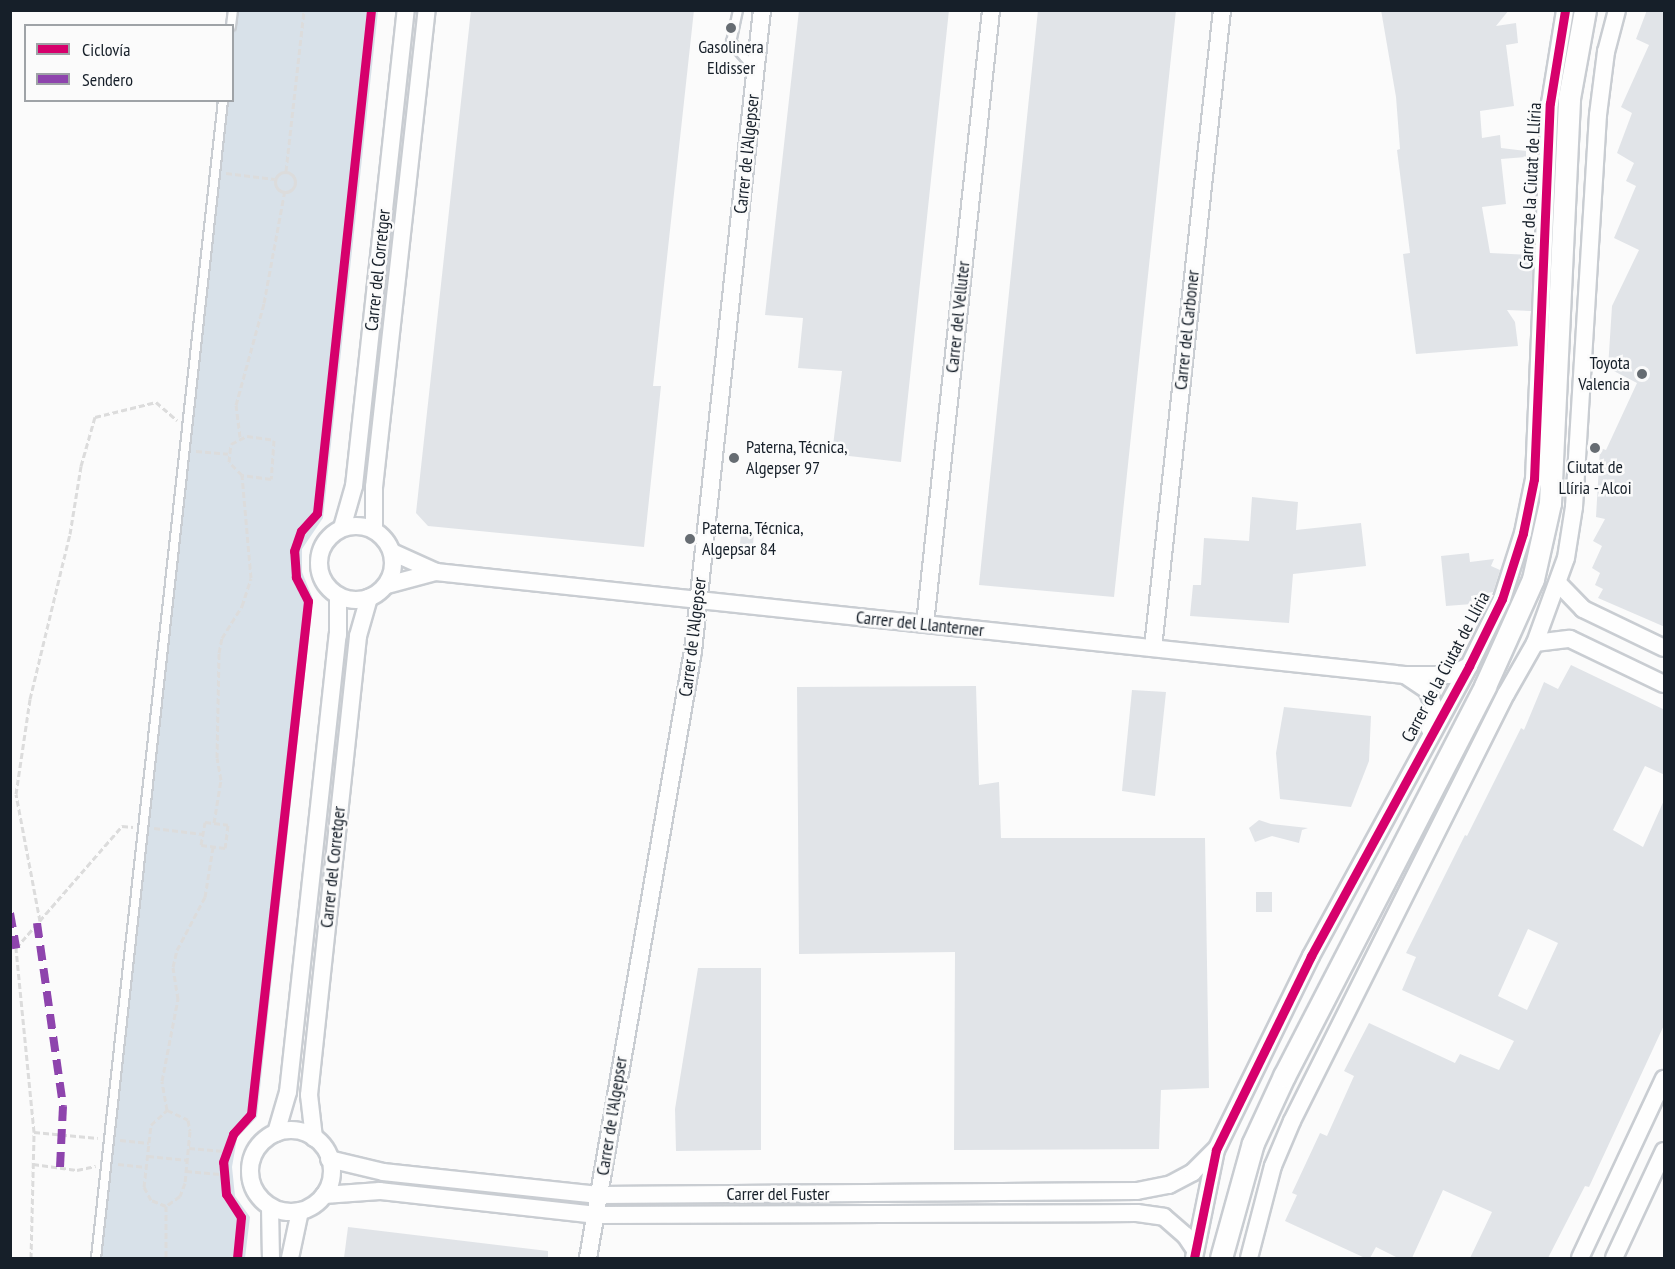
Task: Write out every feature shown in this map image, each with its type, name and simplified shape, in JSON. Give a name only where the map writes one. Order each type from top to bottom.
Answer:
[{"type":"street","name":"Carrer del Corretger","points":[[342,528],[354,486],[406,10]]},
{"type":"street","name":"Carrer del Corretger","points":[[374,529],[376,476],[427,10]]},
{"type":"street","name":"Carrer de l'Algepser","points":[[588,1258],[693,651],[762,10]]},
{"type":"street","name":"Carrer del Velluter","points":[[925,624],[991,10]]},
{"type":"street","name":"Carrer del Carboner","points":[[1153,648],[1222,10]]},
{"type":"street","name":"Carrer de la Ciutat de Llíria","points":[[1195,1254],[1216,1150],[1311,956],[1428,737],[1469,666],[1502,599],[1523,533],[1534,479],[1550,103],[1565,10]]},
{"type":"street","name":"Carrer de la Ciutat de Llíria","points":[[1221,1258],[1236,1195],[1271,1104],[1515,624],[1536,569],[1550,503],[1574,63],[1585,10]]},
{"type":"street","name":"Carrer de la Ciutat de Llíria","points":[[1574,63],[1594,10]]},
{"type":"street","points":[[1251,1257],[1273,1166],[1292,1121],[1535,643],[1559,584],[1574,507],[1598,115],[1606,52],[1617,10]]},
{"type":"street","points":[[363,526],[374,529],[392,552],[392,575],[387,585],[369,598],[338,596],[322,578],[319,566],[324,543],[342,528],[363,526]]},
{"type":"street","name":"Carrer del Llanterner","points":[[392,552],[436,572],[1405,675],[1449,675],[1469,666]]},
{"type":"street","name":"Carrer del Llanterner","points":[[387,585],[436,572]]},
{"type":"street","points":[[1559,584],[1583,609],[1665,648]]},
{"type":"street","name":"Carrer del Corretger","points":[[276,1133],[288,1092],[338,634],[338,596]]},
{"type":"street","name":"Carrer del Corretger","points":[[314,1138],[309,1095],[358,636],[369,598]]},
{"type":"street","points":[[1535,643],[1570,639],[1665,684]]},
{"type":"street","points":[[1405,675],[1427,690],[1435,709],[1428,737]]},
{"type":"street","points":[[1580,1258],[1665,1079]]},
{"type":"street","points":[[289,1130],[314,1138],[330,1159],[331,1177],[324,1195],[300,1211],[270,1207],[260,1198],[250,1175],[254,1153],[276,1133],[289,1130]]},
{"type":"street","name":"Carrer del Fuster","points":[[330,1159],[383,1172],[599,1196],[1137,1191],[1169,1185],[1193,1172],[1216,1150]]},
{"type":"street","points":[[1614,1258],[1665,1151]]},
{"type":"street","name":"Carrer del Fuster","points":[[324,1195],[380,1191],[596,1215],[1137,1213],[1164,1217],[1185,1235],[1195,1254]]},
{"type":"street","points":[[270,1207],[271,1258]]},
{"type":"street","points":[[290,1258],[300,1211]]},
{"type":"lane","points":[[738,10],[731,42],[756,70]]},
{"type":"lane","points":[[96,1258],[223,102]]},
{"type":"path","points":[[275,179],[274,188],[293,191],[294,181],[286,171],[304,10]]},
{"type":"path","points":[[215,172],[275,179],[286,171]]},
{"type":"path","points":[[228,454],[240,436],[236,405],[264,303],[285,190]]},
{"type":"path","points":[[40,921],[16,794],[30,699],[95,417],[156,402],[167,408],[182,428],[186,450],[228,454]]},
{"type":"path","points":[[228,454],[234,471],[242,475],[270,479],[274,440],[240,436]]},
{"type":"path","points":[[214,823],[221,780],[217,758],[220,645],[242,606],[251,579],[242,475]]},
{"type":"path","points":[[205,822],[214,823],[228,825],[225,848],[201,845],[205,822]]},
{"type":"path","points":[[31,1258],[34,1132],[16,948],[123,826],[203,834]]},
{"type":"path","points":[[166,1110],[162,1081],[178,999],[173,967],[177,950],[205,897],[213,846]]},
{"type":"path","points":[[166,1110],[151,1125],[144,1187],[151,1200],[166,1206]]},
{"type":"path","points":[[166,1110],[188,1120],[189,1148],[180,1196],[166,1206]]},
{"type":"path","points":[[34,1132],[149,1143]]},
{"type":"path","points":[[189,1148],[228,1147],[254,1153]]},
{"type":"path","points":[[225,1184],[223,1174],[228,1147]]},
{"type":"path","points":[[147,1156],[188,1160]]},
{"type":"path","points":[[33,1164],[77,1170],[106,1164],[146,1167]]},
{"type":"path","points":[[186,1171],[250,1175]]},
{"type":"path","points":[[166,1206],[166,1258]]},
{"type":"shaded area","points":[[228,11],[378,11],[323,518],[302,549],[302,572],[313,599],[257,1117],[237,1138],[232,1167],[235,1196],[250,1217],[245,1258],[92,1258],[218,102],[234,102],[234,24],[226,24]]},
{"type":"building","points":[[471,10],[694,10],[653,386],[661,386],[644,547],[428,526],[416,513]]},
{"type":"building","points":[[799,10],[949,10],[901,462],[832,454],[842,371],[798,368],[803,318],[765,315]]},
{"type":"building","points":[[1038,10],[1176,10],[1114,597],[979,585]]},
{"type":"building","points":[[1381,10],[1509,10],[1496,26],[1516,23],[1518,43],[1506,45],[1514,106],[1480,111],[1482,138],[1500,135],[1501,148],[1526,151],[1526,157],[1501,159],[1506,204],[1482,207],[1490,253],[1533,255],[1531,311],[1507,310],[1515,322],[1518,346],[1416,354],[1403,254],[1410,253],[1397,150],[1400,149],[1396,97]]},
{"type":"building","points":[[1647,10],[1665,10],[1665,627],[1598,598],[1603,589],[1595,585],[1600,573],[1592,568],[1602,546],[1593,541],[1605,519],[1596,517],[1600,448],[1606,450],[1637,383],[1608,368],[1612,306],[1639,250],[1614,238],[1636,186],[1626,181],[1634,163],[1617,153],[1632,113],[1621,107],[1649,45],[1636,39]]},
{"type":"building","points":[[1252,497],[1298,502],[1296,530],[1361,523],[1366,566],[1293,574],[1289,623],[1190,616],[1193,585],[1201,585],[1204,538],[1249,541]]},
{"type":"building","points":[[741,532],[754,532],[753,545],[740,544]]},
{"type":"building","points":[[1469,553],[1470,562],[1494,559],[1491,566],[1500,570],[1493,592],[1471,596],[1472,604],[1446,606],[1441,556]]},
{"type":"building","points":[[1571,665],[1665,710],[1665,775],[1645,766],[1613,830],[1643,847],[1665,798],[1665,1023],[1589,1187],[1585,1186],[1548,1258],[1470,1258],[1492,1212],[1443,1190],[1412,1258],[1398,1258],[1376,1247],[1370,1258],[1365,1258],[1285,1221],[1297,1195],[1292,1193],[1320,1133],[1327,1136],[1354,1076],[1344,1071],[1369,1023],[1455,1063],[1460,1054],[1499,1070],[1514,1041],[1402,990],[1416,957],[1406,953],[1521,728],[1524,730],[1544,682],[1558,689]],"holes":[[[1528,929],[1558,943],[1527,1010],[1498,996]]]},
{"type":"building","points":[[976,686],[979,785],[999,782],[1001,838],[1205,838],[1209,1088],[1161,1090],[1159,1149],[954,1150],[955,952],[799,954],[797,687]]},
{"type":"building","points":[[1132,690],[1166,692],[1155,796],[1122,791]]},
{"type":"building","points":[[1284,707],[1371,716],[1369,761],[1351,807],[1280,799],[1276,753]]},
{"type":"building","points":[[1259,820],[1271,824],[1308,828],[1302,830],[1299,843],[1272,836],[1255,842],[1249,828]]},
{"type":"building","points":[[1256,892],[1272,892],[1272,912],[1256,912]]},
{"type":"building","points":[[698,968],[761,968],[761,1150],[676,1151],[675,1109]]},
{"type":"building","points":[[348,1227],[548,1251],[548,1258],[344,1258]]},
{"type":"marked path","points":[[10,913],[16,948]]},
{"type":"marked path","points":[[37,923],[63,1106],[60,1168]]},
{"type":"cycle path","points":[[237,1258],[241,1217],[226,1194],[223,1162],[233,1134],[251,1114],[308,601],[296,577],[294,551],[301,531],[317,513],[371,10]]},
{"type":"cycle path","points":[[1194,1258],[1216,1150],[1311,956],[1469,666],[1502,599],[1523,533],[1534,479],[1550,103],[1565,10]]},
{"type":"place","name":"Gasolinera Eldisser","points":[[731,28]]},
{"type":"place","name":"Toyota Valencia","points":[[1642,374]]},
{"type":"place","name":"Ciutat de Llíria - Alcoi","points":[[1595,448]]},
{"type":"place","name":"Paterna, Técnica, Algepser 97","points":[[734,458]]},
{"type":"place","name":"Paterna, Técnica, Algepsar 84","points":[[690,539]]}]
